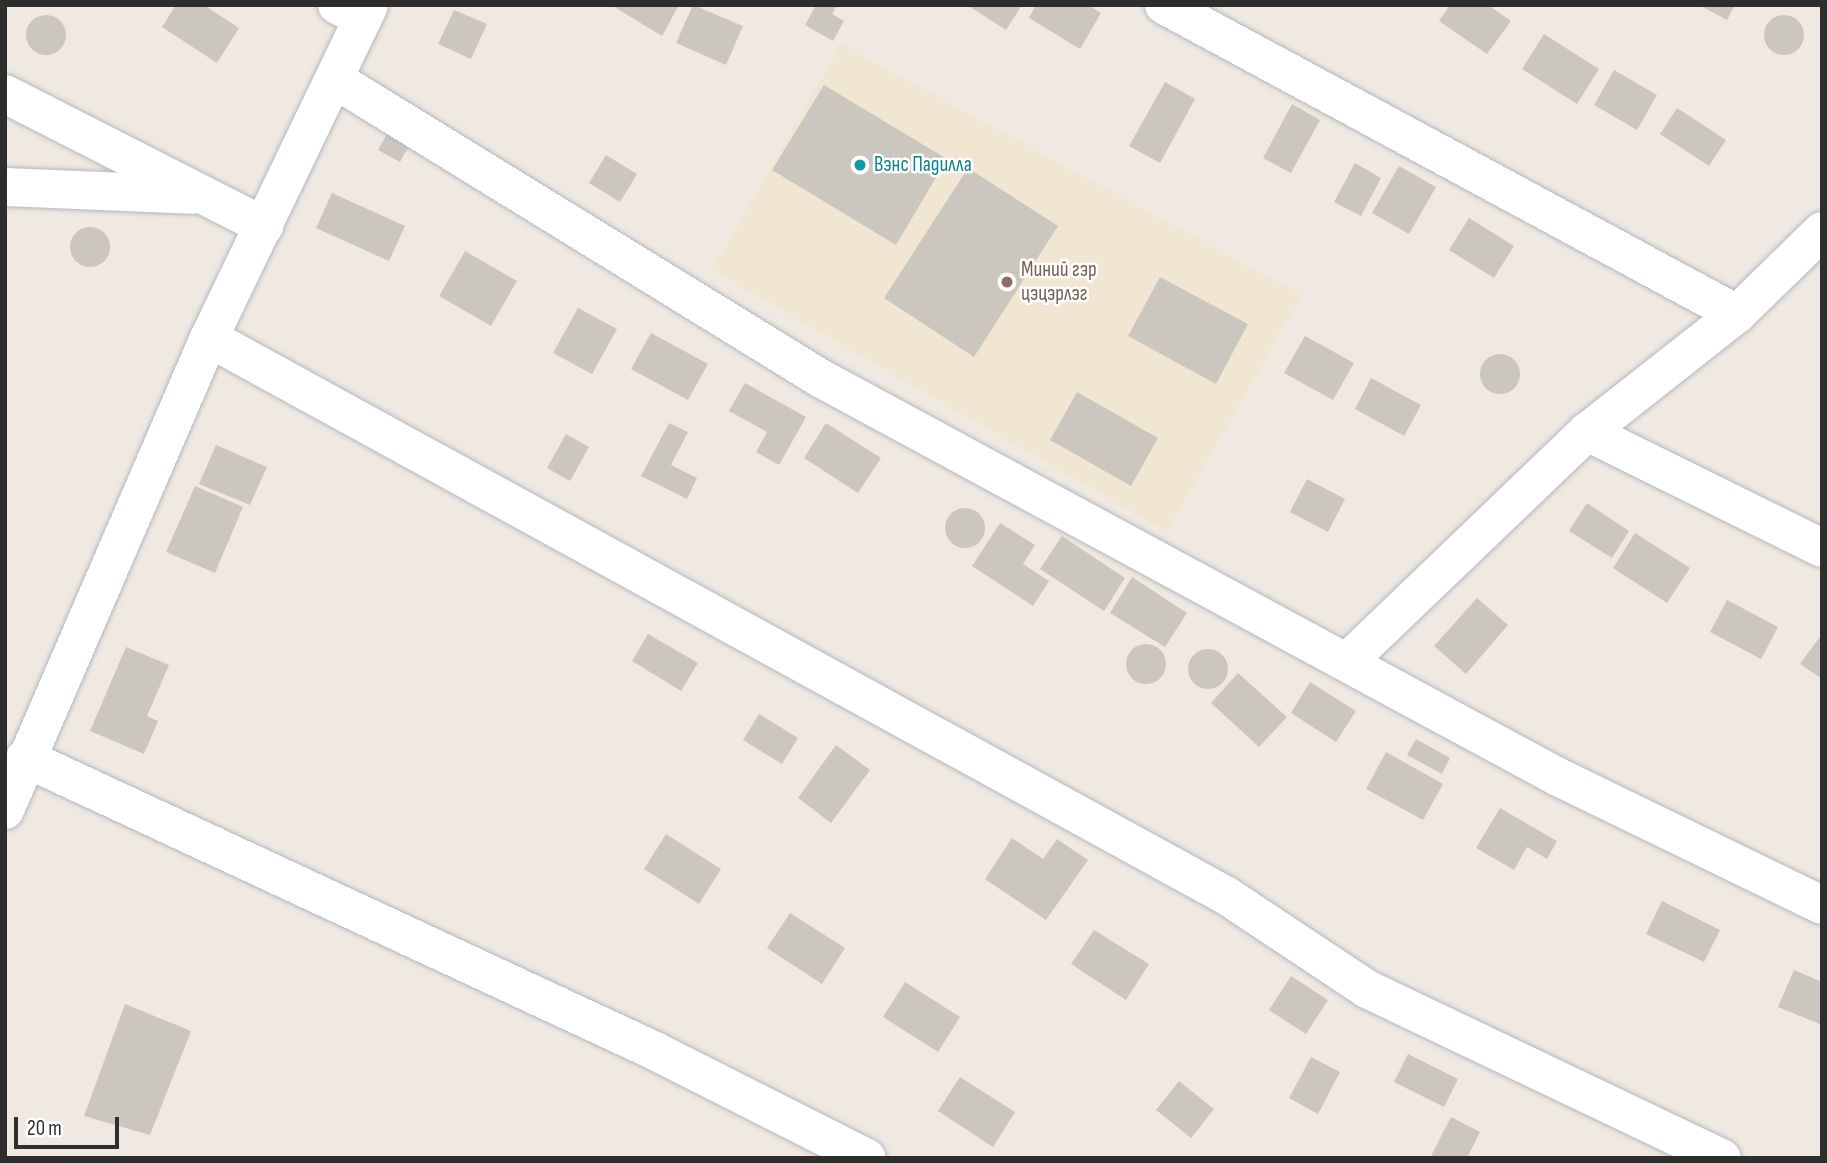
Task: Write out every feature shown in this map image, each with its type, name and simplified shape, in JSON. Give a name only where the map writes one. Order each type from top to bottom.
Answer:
[{"type":"street","points":[[1164,5],[1737,314]]},
{"type":"street","points":[[5,810],[25,758],[209,338],[334,79],[357,10]]},
{"type":"street","points":[[334,79],[820,378],[1349,660],[1558,777],[1822,905]]},
{"type":"street","points":[[5,94],[264,226]]},
{"type":"street","points":[[5,187],[204,195]]},
{"type":"street","points":[[1349,660],[1587,432],[1814,253]]},
{"type":"street","points":[[209,338],[1227,896],[1367,989],[1722,1158]]},
{"type":"street","points":[[1587,432],[1822,548]]},
{"type":"street","points":[[25,758],[655,1051],[867,1158]]},
{"type":"shaded area","name":"Миний гэр цэцэрлэг","points":[[841,44],[1302,295],[1167,532],[712,270]]},
{"type":"building","points":[[176,5],[204,5],[239,28],[217,63],[162,27]]},
{"type":"building","points":[[611,5],[679,5],[662,36]]},
{"type":"building","points":[[693,5],[743,26],[726,65],[676,43]]},
{"type":"building","points":[[816,5],[837,5],[832,14],[844,21],[833,41],[805,25]]},
{"type":"building","points":[[967,5],[1022,5],[1006,30]]},
{"type":"building","points":[[1036,5],[1088,5],[1101,13],[1080,49],[1029,18]]},
{"type":"building","points":[[1450,5],[1488,5],[1511,21],[1487,54],[1439,21]]},
{"type":"building","points":[[1699,5],[1735,5],[1727,20]]},
{"type":"building","points":[[454,10],[487,24],[471,59],[438,44]]},
{"type":"building","points":[[46,15],[60,21],[66,35],[60,49],[46,55],[32,49],[26,35],[32,21]]},
{"type":"building","points":[[1784,15],[1798,21],[1804,35],[1798,49],[1784,55],[1770,49],[1764,35],[1770,21]]},
{"type":"building","points":[[1544,34],[1599,69],[1577,104],[1522,69]]},
{"type":"building","points":[[1614,70],[1657,95],[1637,130],[1594,105]]},
{"type":"building","points":[[1165,82],[1195,99],[1160,163],[1129,146]]},
{"type":"building","name":"Вэнс Падилла","points":[[824,85],[947,159],[896,245],[772,170]]},
{"type":"building","points":[[1292,104],[1320,120],[1291,173],[1263,158]]},
{"type":"building","points":[[1677,108],[1726,140],[1709,166],[1660,134]]},
{"type":"building","points":[[389,130],[411,142],[400,162],[378,150]]},
{"type":"building","points":[[606,155],[637,174],[620,202],[589,183]]},
{"type":"building","points":[[1355,163],[1381,178],[1361,216],[1334,202]]},
{"type":"building","points":[[1399,166],[1436,187],[1409,234],[1372,213]]},
{"type":"building","points":[[968,168],[1058,226],[974,357],[884,298]]},
{"type":"building","points":[[332,193],[405,226],[389,261],[316,228]]},
{"type":"building","points":[[1469,218],[1514,246],[1494,278],[1449,250]]},
{"type":"building","points":[[90,227],[98,228],[104,233],[109,239],[109,255],[104,261],[98,266],[90,267],[82,266],[76,261],[71,255],[70,247],[71,239],[76,233],[82,228]]},
{"type":"building","points":[[465,251],[517,281],[491,326],[439,296]]},
{"type":"building","points":[[1160,277],[1248,324],[1216,384],[1128,336]]},
{"type":"building","points":[[578,308],[617,329],[592,374],[553,353]]},
{"type":"building","points":[[651,333],[708,364],[688,400],[631,369]]},
{"type":"building","points":[[1305,336],[1354,363],[1333,400],[1284,373]]},
{"type":"building","points":[[1500,354],[1514,360],[1520,374],[1514,388],[1500,394],[1486,388],[1480,374],[1486,360]]},
{"type":"building","points":[[1371,378],[1421,405],[1404,436],[1355,409]]},
{"type":"building","points":[[745,383],[806,417],[779,465],[756,452],[767,432],[729,411]]},
{"type":"building","points":[[1077,392],[1158,438],[1131,486],[1050,440]]},
{"type":"building","points":[[669,423],[688,432],[671,465],[697,478],[687,499],[641,476]]},
{"type":"building","points":[[826,423],[881,458],[858,493],[804,458]]},
{"type":"building","points":[[566,434],[589,447],[570,481],[547,468]]},
{"type":"building","points":[[216,445],[267,467],[250,505],[199,484]]},
{"type":"building","points":[[1307,479],[1345,499],[1328,532],[1290,512]]},
{"type":"building","points":[[195,486],[243,507],[215,573],[166,552]]},
{"type":"building","points":[[1587,503],[1629,531],[1612,558],[1569,531]]},
{"type":"building","points":[[965,508],[979,514],[985,528],[979,542],[965,548],[951,542],[945,528],[951,514]]},
{"type":"building","points":[[1000,523],[1035,545],[1023,564],[1049,581],[1033,606],[972,566]]},
{"type":"building","points":[[1635,533],[1690,568],[1667,603],[1613,568]]},
{"type":"building","points":[[1062,536],[1125,578],[1104,611],[1040,569]]},
{"type":"building","points":[[1132,577],[1187,613],[1165,647],[1110,613]]},
{"type":"building","points":[[1477,598],[1508,625],[1466,674],[1434,646]]},
{"type":"building","points":[[1727,600],[1778,627],[1761,659],[1710,632]]},
{"type":"building","points":[[648,634],[698,663],[681,691],[632,661]]},
{"type":"building","points":[[1822,634],[1822,679],[1800,664]]},
{"type":"building","points":[[1146,644],[1160,650],[1166,664],[1160,678],[1146,684],[1132,678],[1126,664],[1132,650]]},
{"type":"building","points":[[126,647],[169,665],[147,716],[158,721],[144,754],[90,731]]},
{"type":"building","points":[[1208,649],[1222,655],[1228,669],[1222,683],[1208,689],[1194,683],[1188,669],[1194,655]]},
{"type":"building","points":[[1238,673],[1287,717],[1259,747],[1211,703]]},
{"type":"building","points":[[1310,682],[1356,711],[1336,742],[1291,713]]},
{"type":"building","points":[[759,714],[798,738],[782,764],[743,740]]},
{"type":"building","points":[[1416,739],[1450,758],[1442,774],[1407,755]]},
{"type":"building","points":[[836,745],[870,770],[831,823],[798,798]]},
{"type":"building","points":[[1386,752],[1443,784],[1423,820],[1366,789]]},
{"type":"building","points":[[1500,808],[1557,841],[1547,859],[1527,847],[1514,870],[1476,848]]},
{"type":"building","points":[[666,834],[721,869],[699,904],[644,869]]},
{"type":"building","points":[[1012,838],[1043,859],[1057,839],[1088,860],[1046,920],[985,879]]},
{"type":"building","points":[[1662,901],[1720,930],[1704,962],[1646,934]]},
{"type":"building","points":[[790,913],[845,948],[822,984],[767,948]]},
{"type":"building","points":[[1094,930],[1149,964],[1126,1000],[1071,964]]},
{"type":"building","points":[[1794,970],[1822,982],[1822,1025],[1778,1007]]},
{"type":"building","points":[[1291,976],[1328,1000],[1306,1034],[1269,1010]]},
{"type":"building","points":[[905,982],[960,1017],[938,1052],[883,1017]]},
{"type":"building","points":[[125,1004],[191,1031],[150,1135],[84,1116]]},
{"type":"building","points":[[1408,1054],[1458,1079],[1444,1107],[1394,1082]]},
{"type":"building","points":[[1311,1057],[1340,1072],[1318,1114],[1289,1098]]},
{"type":"building","points":[[960,1077],[1015,1112],[993,1147],[938,1111]]},
{"type":"building","points":[[1179,1081],[1214,1109],[1191,1138],[1156,1110]]},
{"type":"building","points":[[1451,1117],[1480,1132],[1467,1158],[1430,1158]]},
{"type":"place","name":"Вэнс Падилла","points":[[860,165]]},
{"type":"place","name":"Миний гэр цэцэрлэг","points":[[1007,282]]}]
